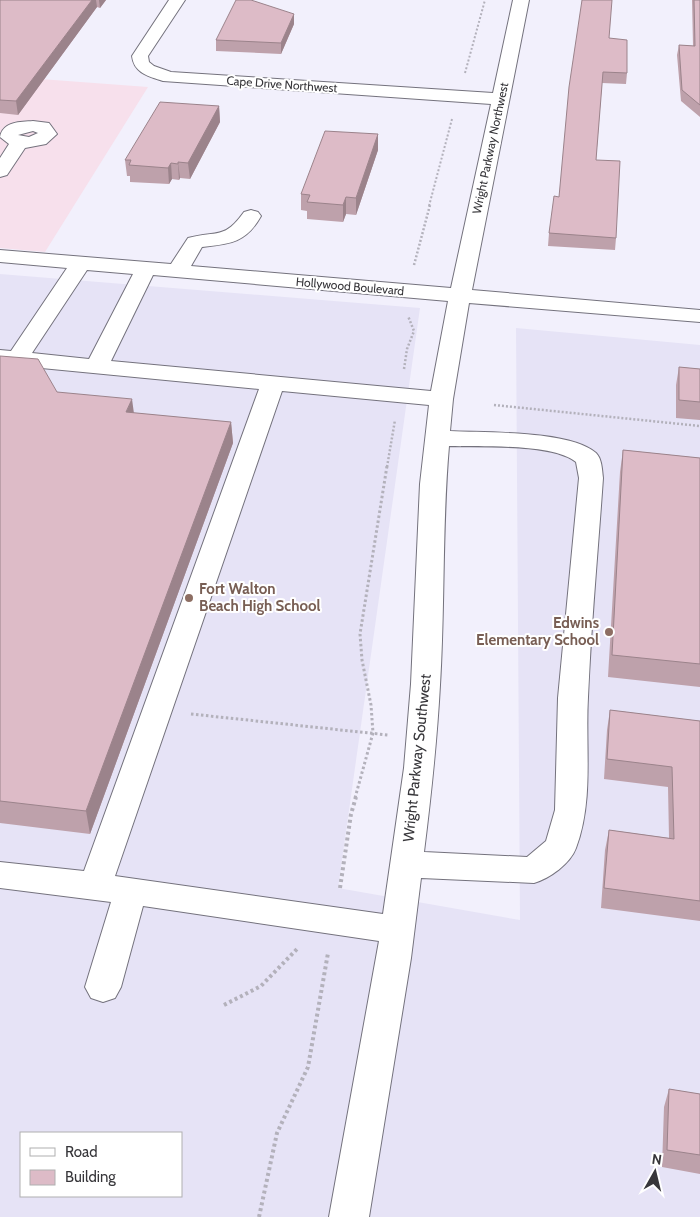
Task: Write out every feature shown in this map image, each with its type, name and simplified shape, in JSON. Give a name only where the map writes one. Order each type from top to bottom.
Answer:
[{"type":"street","name":"Cape Drive Northwest","points":[[177,0],[140,56],[141,64],[156,74],[169,77],[500,99]]},
{"type":"street","name":"Wright Parkway Northwest","points":[[460,296],[521,0]]},
{"type":"street","points":[[0,170],[20,142]]},
{"type":"street","points":[[177,272],[194,242],[237,235],[246,226],[251,216]]},
{"type":"street","name":"Hollywood Boulevard","points":[[0,256],[700,316]]},
{"type":"street","points":[[8,358],[81,264]]},
{"type":"street","points":[[97,366],[146,269]]},
{"type":"street","name":"Wright Parkway Southwest","points":[[349,1217],[398,930],[406,864],[426,684],[433,484],[441,399],[460,296]]},
{"type":"street","points":[[8,358],[441,399]]},
{"type":"street","points":[[95,886],[273,383]]},
{"type":"street","points":[[406,864],[534,870],[560,848],[570,810],[573,698],[591,478],[588,459],[576,450],[545,443],[438,438]]},
{"type":"street","points":[[0,875],[95,886],[398,930]]},
{"type":"street","points":[[103,987],[131,891]]},
{"type":"path","points":[[415,265],[456,103],[468,83],[465,73],[485,0]]},
{"type":"path","points":[[258,1217],[277,1133],[308,1067],[351,814],[373,734],[371,705],[362,660],[360,634],[399,395],[408,348],[414,331],[408,314]]},
{"type":"path","points":[[494,405],[700,426]]},
{"type":"path","points":[[157,710],[421,739]]},
{"type":"path","points":[[224,1005],[261,986],[304,943]]},
{"type":"shaded area","points":[[0,76],[148,87],[45,252],[0,248]]},
{"type":"shaded area","name":"Fort Walton Beach High School","points":[[0,274],[420,308],[338,888],[520,920],[516,328],[700,345],[700,1217],[0,1217]]},
{"type":"building","points":[[0,0],[92,0],[16,101],[0,100]]},
{"type":"building","points":[[236,0],[251,0],[294,14],[281,43],[216,40]]},
{"type":"building","points":[[582,0],[612,0],[609,38],[627,40],[627,73],[603,72],[596,160],[620,161],[616,238],[549,233],[554,196],[559,197],[569,87]]},
{"type":"building","points":[[694,0],[700,0],[700,105],[682,90],[679,45],[695,46]]},
{"type":"building","points":[[160,102],[219,106],[188,163],[171,163],[168,168],[129,165],[131,160],[125,160]]},
{"type":"building","points":[[325,131],[378,134],[356,198],[346,197],[343,205],[307,202],[310,195],[301,194]]},
{"type":"building","points":[[0,356],[38,359],[57,392],[132,399],[126,412],[231,422],[86,811],[0,801]]},
{"type":"building","points":[[679,367],[700,369],[700,402],[679,400]]},
{"type":"building","points":[[623,450],[700,458],[700,664],[612,655]]},
{"type":"building","points":[[610,710],[700,721],[700,901],[604,888],[609,830],[674,839],[672,767],[607,759]]},
{"type":"building","points":[[669,1089],[700,1094],[700,1155],[667,1150]]},
{"type":"place","name":"Fort Walton Beach High School","points":[[189,598]]},
{"type":"place","name":"Edwins Elementary School","points":[[609,632]]}]
